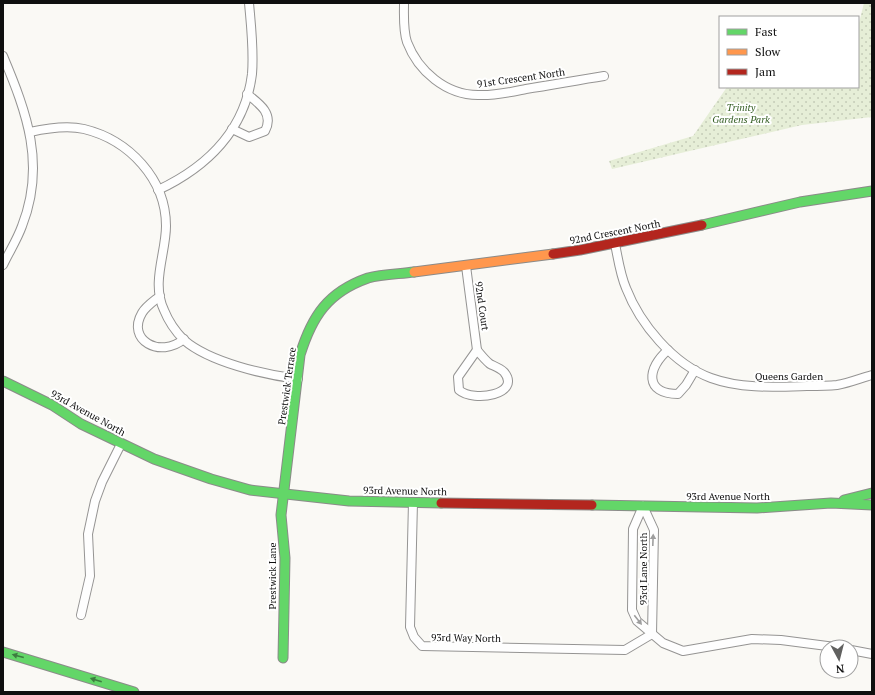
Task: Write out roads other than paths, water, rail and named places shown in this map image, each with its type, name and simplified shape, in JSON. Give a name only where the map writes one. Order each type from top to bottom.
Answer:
[{"type":"main road","name":"92nd Crescent North","points":[[360,281],[378,276],[466,266],[615,244],[774,207],[872,191]]},
{"type":"main road","name":"Prestwick Terrace","points":[[284,495],[302,349],[314,319],[326,303],[342,291],[360,281]]},
{"type":"main road","name":"93rd Avenue North","points":[[3,381],[122,444],[154,459],[211,479],[250,490],[284,495],[349,501],[757,508],[831,503],[872,505]]},
{"type":"main road","name":"93rd Avenue North","points":[[831,503],[872,493]]},
{"type":"main road","name":"Prestwick Lane","points":[[283,658],[285,558],[281,514],[284,495]]},
{"type":"main road","points":[[3,652],[134,692]]},
{"type":"street","points":[[158,190],[197,168],[212,155],[232,129],[247,94],[253,54],[249,3]]},
{"type":"street","name":"91st Crescent North","points":[[404,3],[404,22],[407,41],[415,58],[426,73],[442,84],[459,92],[478,96],[604,76]]},
{"type":"street","points":[[3,56],[18,92],[30,132],[34,156],[34,180],[30,204],[22,227],[3,264]]},
{"type":"street","points":[[232,129],[249,137],[265,132],[268,125],[268,117],[265,110],[247,94]]},
{"type":"street","points":[[30,132],[63,127],[84,129],[102,135],[121,144],[136,157],[149,172],[164,207],[166,224],[165,242],[159,272],[160,296],[163,308],[169,320],[184,339],[194,347],[249,369],[298,379]]},
{"type":"street","name":"Queens Garden","points":[[615,244],[625,287],[636,309],[649,329],[668,350],[695,370],[710,378],[728,382],[776,387],[838,385],[872,375]]},
{"type":"street","name":"92nd Court","points":[[466,266],[477,350]]},
{"type":"street","points":[[160,296],[142,312],[138,323],[141,337],[152,346],[158,348],[173,346],[184,339]]},
{"type":"street","points":[[477,350],[488,363],[504,372],[507,380],[505,388],[500,393],[472,396],[465,395],[459,390],[458,376],[477,350]]},
{"type":"street","points":[[668,350],[657,360],[651,375],[654,384],[660,391],[668,394],[678,394],[686,385],[695,370]]},
{"type":"street","points":[[81,615],[90,576],[88,534],[94,501],[122,444]]},
{"type":"street","name":"93rd Way North","points":[[413,502],[410,627],[414,637],[422,646],[625,650],[652,634]]},
{"type":"street","name":"93rd Lane North","points":[[643,506],[633,529],[632,610],[637,621],[663,644],[683,651],[752,639],[781,640],[819,645]]},
{"type":"street","name":"93rd Lane North","points":[[643,506],[654,530],[652,634]]},
{"type":"street","points":[[859,652],[872,654]]},
{"type":"park label","name":"Trinity Gardens Park","points":[[741,112]]}]
